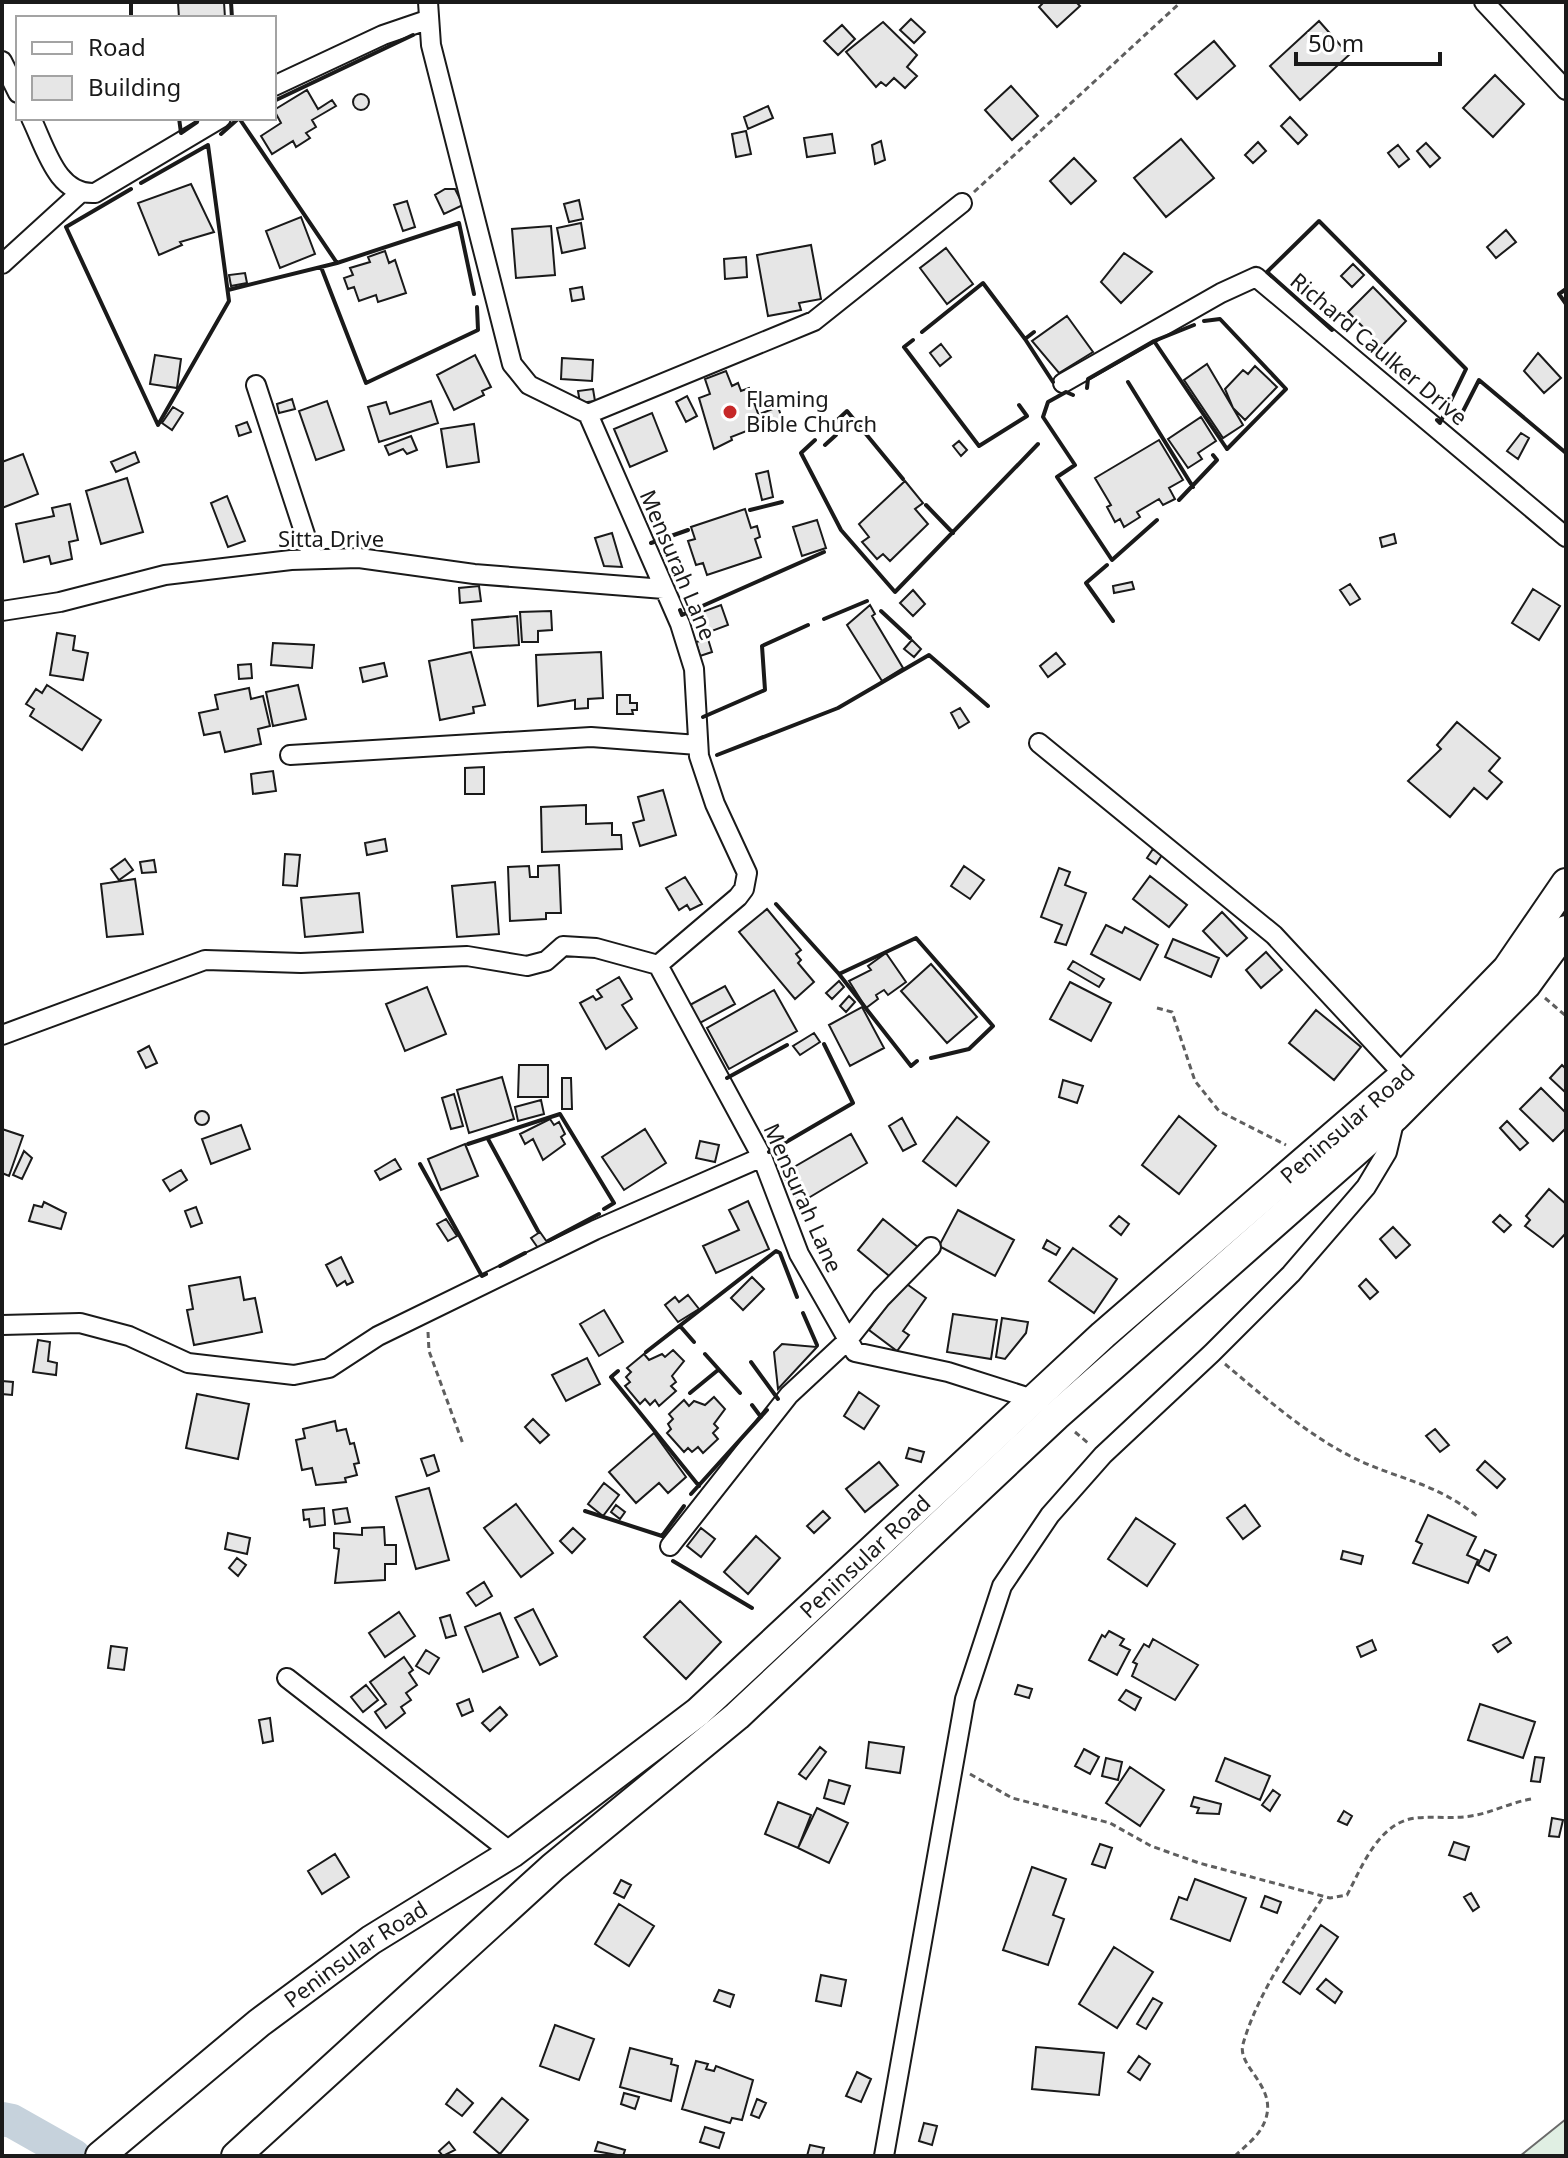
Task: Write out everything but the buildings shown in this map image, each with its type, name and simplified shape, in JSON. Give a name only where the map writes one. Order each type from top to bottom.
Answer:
[{"type":"main road","name":"Peninsular Road","points":[[236,2156],[553,1867],[737,1716],[1046,1408],[1103,1335],[1404,1075],[1507,969],[1566,883]]},
{"type":"main road","name":"Peninsular Road","points":[[100,2156],[259,2023],[371,1940],[512,1853],[698,1712],[1046,1408],[1396,1116],[1526,985],[1566,930]]},
{"type":"street","points":[[1484,2],[1566,90]]},
{"type":"street","points":[[276,85],[427,11],[512,364],[529,385],[588,414],[814,321],[962,203]]},
{"type":"street","points":[[2,61],[16,89]]},
{"type":"street","points":[[32,120],[65,185],[79,194],[95,193],[218,120]]},
{"type":"street","points":[[2,264],[79,194]]},
{"type":"street","name":"Richard Caulker Drive","points":[[1063,383],[1221,293],[1256,277],[1566,537]]},
{"type":"street","points":[[256,385],[313,559]]},
{"type":"street","name":"Mensurah Lane","points":[[588,414],[680,624],[694,669],[698,745],[715,804],[747,873],[744,889],[658,965],[762,1157],[799,1254],[847,1341]]},
{"type":"street","name":"Sitta Drive","points":[[2,611],[60,602],[165,575],[313,559],[359,558],[474,574],[664,589]]},
{"type":"street","points":[[290,755],[591,737],[698,745]]},
{"type":"street","points":[[1039,743],[1274,935],[1404,1075]]},
{"type":"street","points":[[2,1035],[205,960],[301,963],[467,956],[527,966],[546,961],[563,946],[596,948],[658,965]]},
{"type":"street","name":"Peninsular Road","points":[[884,2156],[965,1699],[1002,1586],[1050,1515],[1103,1455],[1291,1274],[1366,1187],[1387,1152],[1396,1116]]},
{"type":"street","points":[[2,1325],[80,1323],[129,1336],[188,1363],[294,1375],[329,1368],[378,1336],[426,1312],[595,1230],[762,1157]]},
{"type":"street","points":[[670,1546],[789,1395],[847,1341],[881,1298],[931,1247]]},
{"type":"street","points":[[847,1341],[855,1352],[873,1359],[948,1372],[1046,1408]]},
{"type":"street","points":[[287,1678],[512,1853]]},
{"type":"path","points":[[962,203],[1181,2]]},
{"type":"path","points":[[1157,1008],[1172,1012],[1195,1081],[1219,1111],[1311,1158]]},
{"type":"path","points":[[426,1312],[429,1351],[463,1444]]},
{"type":"path","points":[[1212,1353],[1266,1398],[1350,1456],[1452,1495],[1478,1517]]},
{"type":"path","points":[[1046,1408],[1103,1455]]},
{"type":"path","points":[[955,1755],[974,1779],[1012,1798],[1110,1823],[1151,1846],[1199,1863],[1323,1897],[1347,1895],[1377,1840],[1393,1827],[1414,1818],[1444,1820],[1479,1815],[1505,1803],[1531,1799]]},
{"type":"path","points":[[1235,2156],[1261,2130],[1267,2110],[1263,2083],[1243,2060],[1242,2047],[1265,1995],[1323,1897]]},
{"type":"green space","points":[[1566,2119],[1566,2156],[1520,2156]]},
{"type":"waterway","points":[[2,2119],[12,2121],[74,2156]]},
{"type":"wall","points":[[131,2],[131,16]]},
{"type":"wall","points":[[231,2],[232,16]]},
{"type":"wall","points":[[276,100],[413,35]]},
{"type":"wall","points":[[179,120],[181,133],[198,120]]},
{"type":"wall","points":[[221,134],[237,120]]},
{"type":"wall","points":[[228,290],[337,263],[240,120]]},
{"type":"wall","points":[[131,189],[66,227],[158,425],[229,301],[208,145],[141,183]]},
{"type":"wall","points":[[1332,330],[1267,272],[1319,221],[1466,369],[1440,423],[1437,420]]},
{"type":"wall","points":[[337,263],[459,223],[474,294]]},
{"type":"wall","points":[[321,267],[366,383],[478,330],[477,307]]},
{"type":"wall","points":[[922,332],[983,283],[1025,339]]},
{"type":"wall","points":[[1566,289],[1559,294],[1566,304]]},
{"type":"wall","points":[[1204,321],[1220,319],[1286,389],[1227,449]]},
{"type":"wall","points":[[1194,325],[1154,341],[1227,449]]},
{"type":"wall","points":[[1034,332],[1025,339],[1053,382]]},
{"type":"wall","points":[[913,340],[904,347],[979,446],[1027,416],[1019,405]]},
{"type":"wall","points":[[1087,388],[1088,379],[1154,341]]},
{"type":"wall","points":[[1456,425],[1479,380],[1566,453]]},
{"type":"wall","points":[[1128,382],[1193,487]]},
{"type":"wall","points":[[1073,395],[1066,392],[1048,402],[1043,417],[1075,465],[1057,477],[1112,560],[1157,520]]},
{"type":"wall","points":[[825,445],[836,435],[833,424],[847,411],[903,479]]},
{"type":"wall","points":[[815,440],[801,453],[841,530],[895,592],[1038,444]]},
{"type":"wall","points":[[1179,500],[1217,460],[1213,455]]},
{"type":"wall","points":[[750,510],[782,502]]},
{"type":"wall","points":[[926,505],[953,533]]},
{"type":"wall","points":[[651,543],[688,530]]},
{"type":"wall","points":[[680,610],[682,615],[824,552]]},
{"type":"wall","points":[[1107,565],[1086,583],[1113,621]]},
{"type":"wall","points":[[824,619],[867,601]]},
{"type":"wall","points":[[881,611],[910,638]]},
{"type":"wall","points":[[703,717],[765,690],[762,646],[808,625]]},
{"type":"wall","points":[[717,755],[838,708],[929,655],[988,706]]},
{"type":"wall","points":[[776,904],[839,974],[911,1066],[917,1061]]},
{"type":"wall","points":[[839,974],[916,938],[993,1026],[969,1049],[931,1058]]},
{"type":"wall","points":[[769,1152],[853,1103],[824,1044]]},
{"type":"wall","points":[[727,1078],[787,1045]]},
{"type":"wall","points":[[468,1144],[560,1114],[614,1203],[604,1209]]},
{"type":"wall","points":[[488,1139],[538,1231]]},
{"type":"wall","points":[[420,1164],[482,1276],[486,1274]]},
{"type":"wall","points":[[548,1241],[599,1214]]},
{"type":"wall","points":[[646,1352],[776,1251],[780,1253],[797,1297]]},
{"type":"wall","points":[[500,1266],[525,1253]]},
{"type":"wall","points":[[803,1313],[817,1345]]},
{"type":"wall","points":[[680,1326],[694,1342]]},
{"type":"wall","points":[[705,1354],[740,1393]]},
{"type":"wall","points":[[751,1362],[778,1399]]},
{"type":"wall","points":[[690,1393],[718,1370]]},
{"type":"wall","points":[[618,1371],[611,1377],[699,1486]]},
{"type":"wall","points":[[752,1405],[761,1417]]},
{"type":"wall","points":[[691,1494],[767,1410]]},
{"type":"wall","points":[[585,1511],[662,1536],[684,1506]]},
{"type":"wall","points":[[673,1561],[752,1608]]},
{"type":"place","name":"Flaming Bible Church","points":[[730,412]]}]
